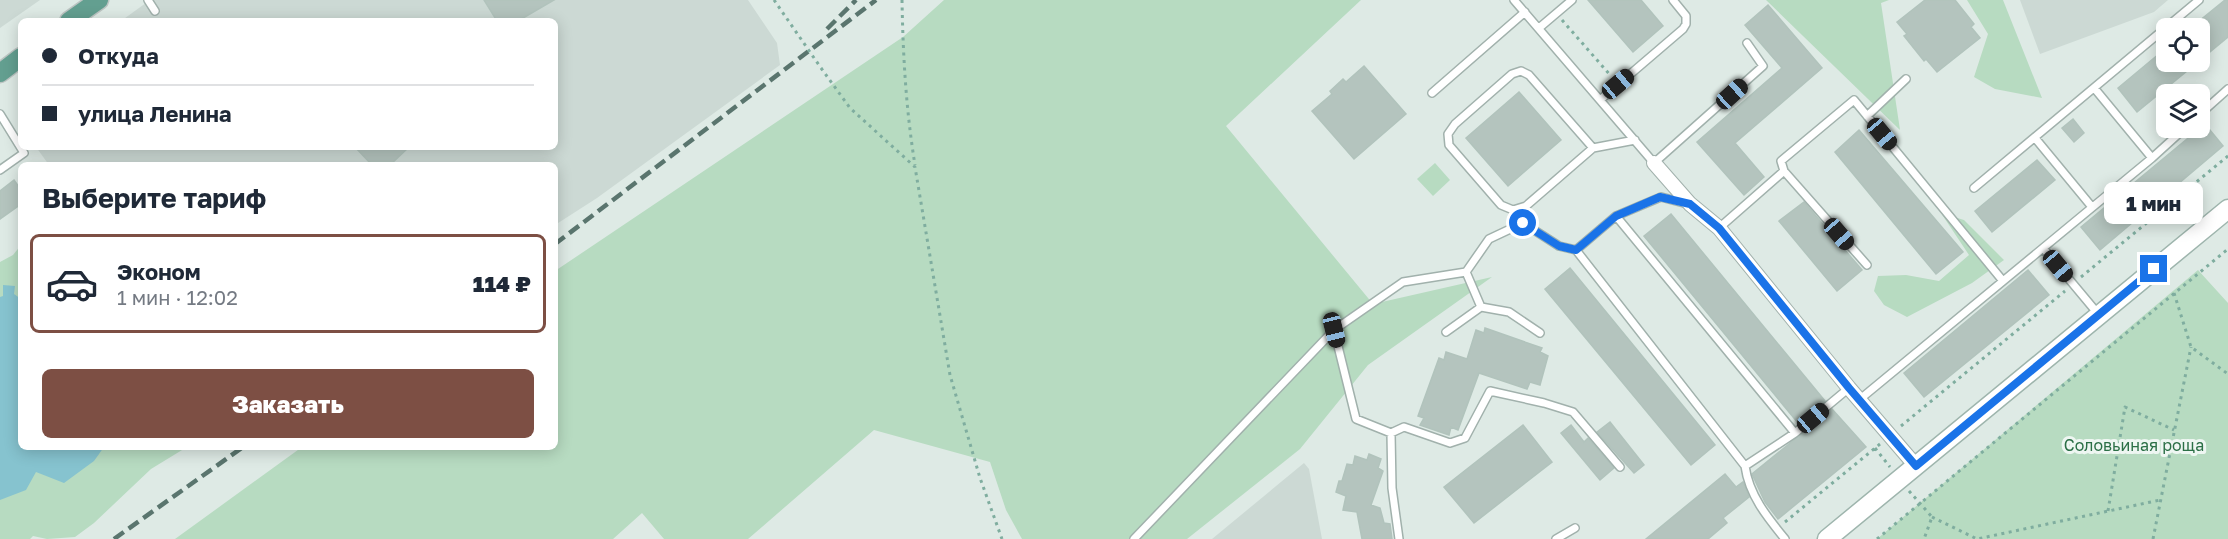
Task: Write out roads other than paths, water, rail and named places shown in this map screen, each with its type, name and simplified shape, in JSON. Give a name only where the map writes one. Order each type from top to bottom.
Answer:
[{"type":"main road","points":[[73,18],[99,0]]},
{"type":"main road","points":[[0,73],[18,59]]},
{"type":"main road","points":[[1827,539],[2228,209]]},
{"type":"street","points":[[1654,163],[1690,204],[1719,228],[1849,388],[1916,466]]},
{"type":"lane","points":[[148,0],[155,11]]},
{"type":"lane","points":[[1539,28],[1572,0]]},
{"type":"lane","points":[[1600,100],[1686,24],[1686,16],[1673,0]]},
{"type":"lane","points":[[1974,188],[2199,0]]},
{"type":"lane","points":[[1517,1],[1654,163],[1762,66],[1747,43]]},
{"type":"lane","points":[[1432,93],[1525,12]]},
{"type":"lane","points":[[1593,148],[1529,75],[1521,71],[1512,74],[1455,124],[1451,128],[1448,140],[1449,145],[1502,205],[1513,210],[1526,206],[1593,148],[1635,140]]},
{"type":"lane","points":[[1867,116],[1906,79]]},
{"type":"lane","points":[[2095,89],[2152,158]]},
{"type":"lane","points":[[2210,105],[2227,90]]},
{"type":"lane","points":[[1867,265],[1784,171],[1781,161],[1854,100],[2003,281]]},
{"type":"lane","points":[[0,114],[18,143]]},
{"type":"lane","points":[[2036,138],[2092,207]]},
{"type":"lane","points":[[1859,400],[2174,138]]},
{"type":"lane","points":[[0,170],[24,153],[22,150]]},
{"type":"lane","points":[[1719,228],[1784,171]]},
{"type":"lane","points":[[1576,250],[1616,216],[1660,197],[1690,204]]},
{"type":"lane","points":[[1616,216],[1795,433]]},
{"type":"lane","points":[[1134,539],[1334,330],[1403,282],[1466,272],[1489,239],[1523,223],[1559,246],[1576,250],[1745,466],[1747,481],[1767,517],[1785,539]]},
{"type":"lane","points":[[2043,248],[2099,315]]},
{"type":"lane","points":[[1466,272],[1481,307]]},
{"type":"lane","points":[[1446,332],[1481,307],[1509,312],[1540,333]]},
{"type":"lane","points":[[1334,330],[1356,419],[1391,433],[1404,427],[1450,443],[1466,438],[1490,391],[1573,412],[1620,467]]},
{"type":"lane","points":[[1745,466],[1795,433],[1849,388]]},
{"type":"lane","points":[[1391,433],[1392,488],[1399,539]]},
{"type":"lane","points":[[1556,539],[1575,528]]},
{"type":"water","points":[[3,285],[15,286],[14,294],[18,297],[18,450],[102,450],[94,461],[64,483],[36,472],[26,490],[0,500],[0,297],[3,296]]},
{"type":"railway","points":[[827,29],[856,0]]},
{"type":"railway","points":[[558,242],[876,0]]},
{"type":"railway","points":[[114,539],[239,450]]},
{"type":"park label","name":"Соловьиная роща","points":[[2134,445]]}]
